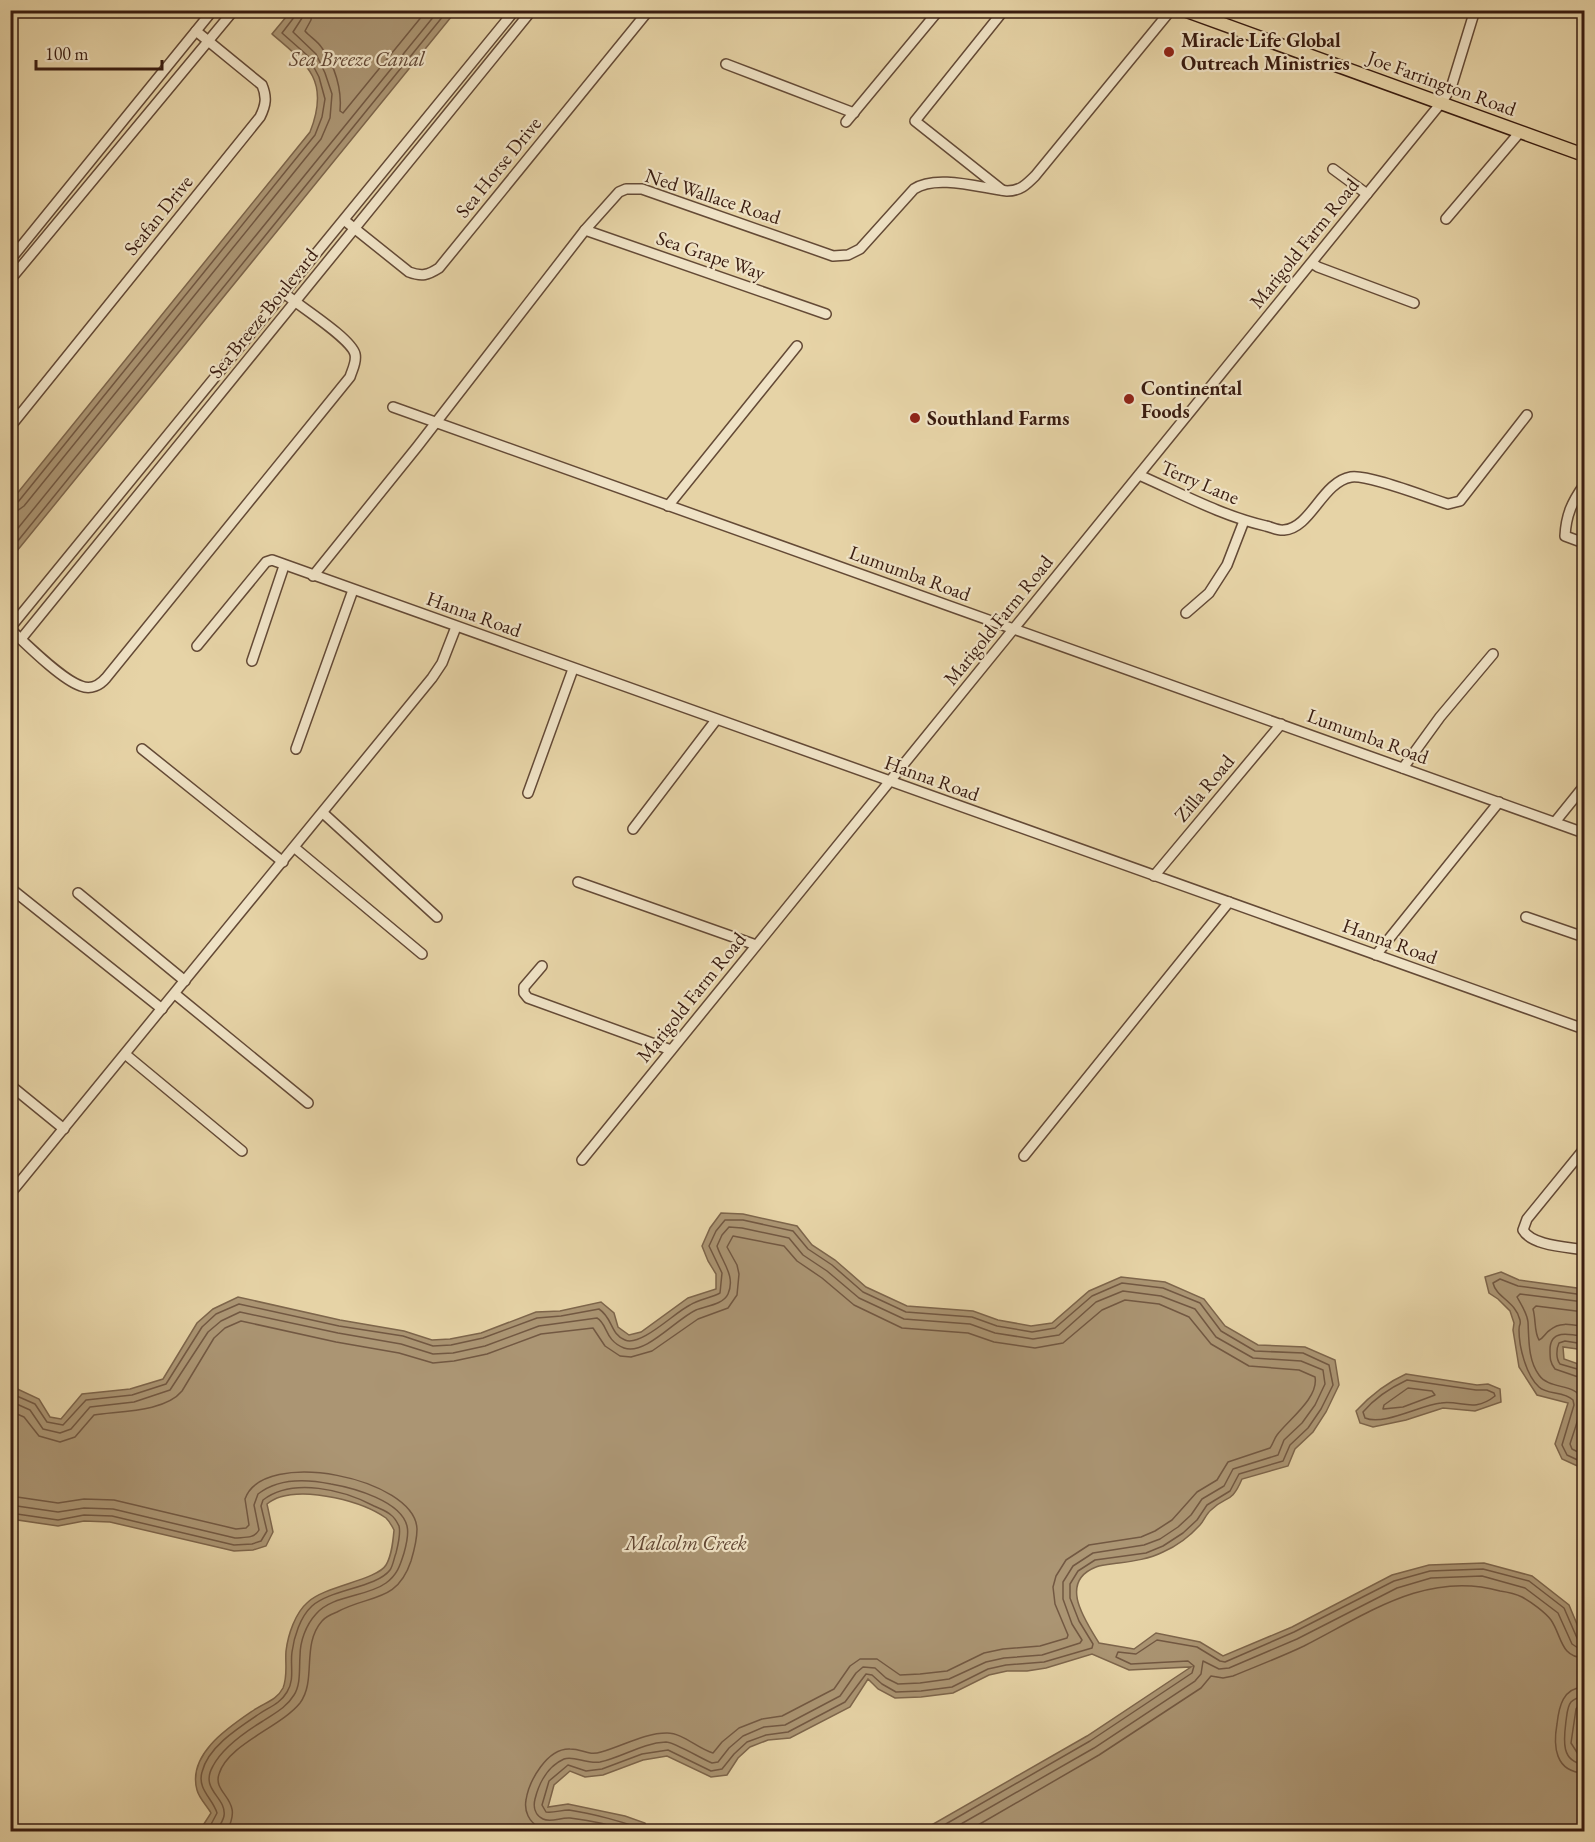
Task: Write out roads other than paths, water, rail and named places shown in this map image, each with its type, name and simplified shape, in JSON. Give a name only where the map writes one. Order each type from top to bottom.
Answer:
[{"type":"main road","name":"Joe Farrington Road","points":[[1184,10],[1218,16],[1441,103],[1584,155]]},
{"type":"street","points":[[10,260],[213,10]]},
{"type":"street","points":[[10,280],[234,10]]},
{"type":"street","name":"Sea Breeze Boulevard","points":[[10,629],[515,10]]},
{"type":"street","name":"Sea Breeze Boulevard","points":[[21,639],[532,10]]},
{"type":"street","name":"Sea Horse Drive","points":[[344,220],[409,272],[419,276],[428,275],[439,268],[649,10]]},
{"type":"street","points":[[846,122],[939,10]]},
{"type":"street","points":[[1003,191],[915,121],[1004,10]]},
{"type":"street","name":"Ned Wallace Road","points":[[313,576],[436,423],[585,230],[619,192],[634,188],[642,189],[833,256],[852,254],[860,249],[914,189],[921,185],[935,182],[1003,191],[1019,190],[1032,179],[1171,10]]},
{"type":"street","name":"Marigold Farm Road","points":[[582,1160],[1441,103],[1451,88],[1475,10]]},
{"type":"street","name":"Seafan Drive","points":[[10,427],[261,117],[266,105],[262,85],[196,32]]},
{"type":"street","points":[[726,64],[854,113]]},
{"type":"street","points":[[1446,219],[1520,132]]},
{"type":"street","points":[[1333,169],[1367,194]]},
{"type":"street","name":"Sea Grape Way","points":[[585,230],[826,314]]},
{"type":"street","points":[[1312,263],[1414,303]]},
{"type":"street","points":[[10,629],[81,687],[101,683],[121,660],[350,377],[355,364],[355,355],[346,340],[284,293]]},
{"type":"street","points":[[668,506],[797,346]]},
{"type":"street","name":"Lumumba Road","points":[[393,407],[1584,833]]},
{"type":"street","points":[[1244,521],[1284,530],[1300,523],[1324,494],[1341,481],[1351,477],[1368,478],[1448,504],[1460,501],[1527,415]]},
{"type":"street","name":"Terry Lane","points":[[1139,475],[1244,521],[1227,565],[1209,593],[1186,613]]},
{"type":"street","points":[[1584,485],[1571,504],[1566,518],[1565,536],[1584,543]]},
{"type":"street","name":"Hanna Road","points":[[197,646],[268,561],[1584,1029]]},
{"type":"street","points":[[252,661],[284,566]]},
{"type":"street","points":[[296,749],[353,590]]},
{"type":"street","points":[[10,1194],[438,671],[456,627]]},
{"type":"street","points":[[1403,768],[1440,717],[1493,654]]},
{"type":"street","points":[[528,793],[573,669]]},
{"type":"street","points":[[633,829],[716,720]]},
{"type":"street","name":"Zilla Road","points":[[1154,876],[1281,724]]},
{"type":"street","points":[[142,749],[283,862]]},
{"type":"street","points":[[1554,822],[1584,786]]},
{"type":"street","points":[[1376,955],[1499,802]]},
{"type":"street","points":[[323,813],[437,917]]},
{"type":"street","points":[[295,848],[422,954]]},
{"type":"street","points":[[578,882],[756,945]]},
{"type":"street","points":[[14,891],[162,1009]]},
{"type":"street","points":[[78,893],[185,981]]},
{"type":"street","points":[[1024,1156],[1229,902]]},
{"type":"street","points":[[1526,917],[1584,937]]},
{"type":"street","points":[[542,966],[525,984],[524,990],[528,998],[671,1050]]},
{"type":"street","points":[[175,994],[308,1103]]},
{"type":"street","points":[[125,1054],[242,1151]]},
{"type":"street","points":[[10,1085],[64,1129]]},
{"type":"street","points":[[1584,1149],[1527,1219],[1524,1230],[1527,1237],[1535,1241],[1584,1250]]},
{"type":"water","name":"Sea Breeze Canal","points":[[291,11],[456,11],[21,546],[16,552],[11,553],[11,501],[310,132],[316,115],[317,87],[306,65],[272,34]]},
{"type":"water","name":"Malcolm Creek","points":[[721,1213],[743,1214],[797,1226],[812,1245],[835,1260],[866,1287],[907,1306],[973,1311],[998,1320],[1031,1326],[1052,1323],[1089,1291],[1121,1277],[1165,1282],[1204,1299],[1225,1326],[1258,1345],[1305,1347],[1335,1360],[1339,1385],[1326,1412],[1313,1432],[1295,1449],[1288,1466],[1242,1479],[1235,1493],[1216,1505],[1192,1533],[1168,1550],[1141,1559],[1099,1566],[1085,1574],[1078,1582],[1077,1592],[1078,1602],[1087,1624],[1099,1643],[1134,1649],[1156,1633],[1200,1642],[1223,1656],[1292,1627],[1392,1575],[1429,1565],[1484,1563],[1532,1576],[1569,1605],[1584,1641],[1584,1698],[1577,1743],[1584,1753],[1584,1831],[921,1831],[1087,1736],[1191,1667],[1129,1670],[1092,1654],[1046,1668],[989,1675],[953,1693],[921,1697],[895,1698],[878,1689],[868,1679],[850,1707],[790,1738],[768,1740],[750,1747],[738,1758],[727,1775],[711,1777],[667,1756],[643,1760],[603,1775],[585,1777],[570,1771],[554,1785],[548,1807],[568,1804],[625,1816],[645,1823],[649,1831],[172,1831],[202,1827],[211,1813],[197,1790],[198,1765],[204,1753],[222,1733],[274,1698],[283,1688],[288,1638],[299,1612],[316,1596],[381,1570],[390,1557],[394,1530],[386,1518],[363,1506],[335,1498],[305,1494],[280,1497],[267,1504],[273,1532],[266,1546],[253,1550],[234,1551],[110,1522],[84,1521],[58,1526],[11,1519],[11,1386],[39,1399],[50,1417],[61,1419],[82,1394],[130,1389],[163,1379],[197,1323],[213,1309],[238,1297],[340,1320],[404,1331],[432,1340],[481,1333],[536,1312],[560,1311],[601,1302],[614,1313],[618,1327],[629,1335],[641,1332],[688,1298],[716,1289],[716,1274],[702,1246],[710,1228]]},
{"type":"water","points":[[1501,1272],[1519,1280],[1584,1289],[1584,1350],[1563,1347],[1564,1359],[1584,1366],[1584,1469],[1562,1459],[1555,1444],[1568,1403],[1537,1395],[1519,1367],[1514,1323],[1510,1311],[1489,1293],[1485,1277]]},
{"type":"water","points":[[1406,1374],[1477,1385],[1488,1384],[1500,1389],[1501,1402],[1475,1411],[1443,1408],[1406,1420],[1373,1427],[1360,1423],[1356,1411],[1380,1390]]},
{"type":"place","name":"Miracle Life Global Outreach Ministries","points":[[1169,52]]},
{"type":"place","name":"Continental Foods","points":[[1129,399]]},
{"type":"place","name":"Southland Farms","points":[[915,418]]}]
